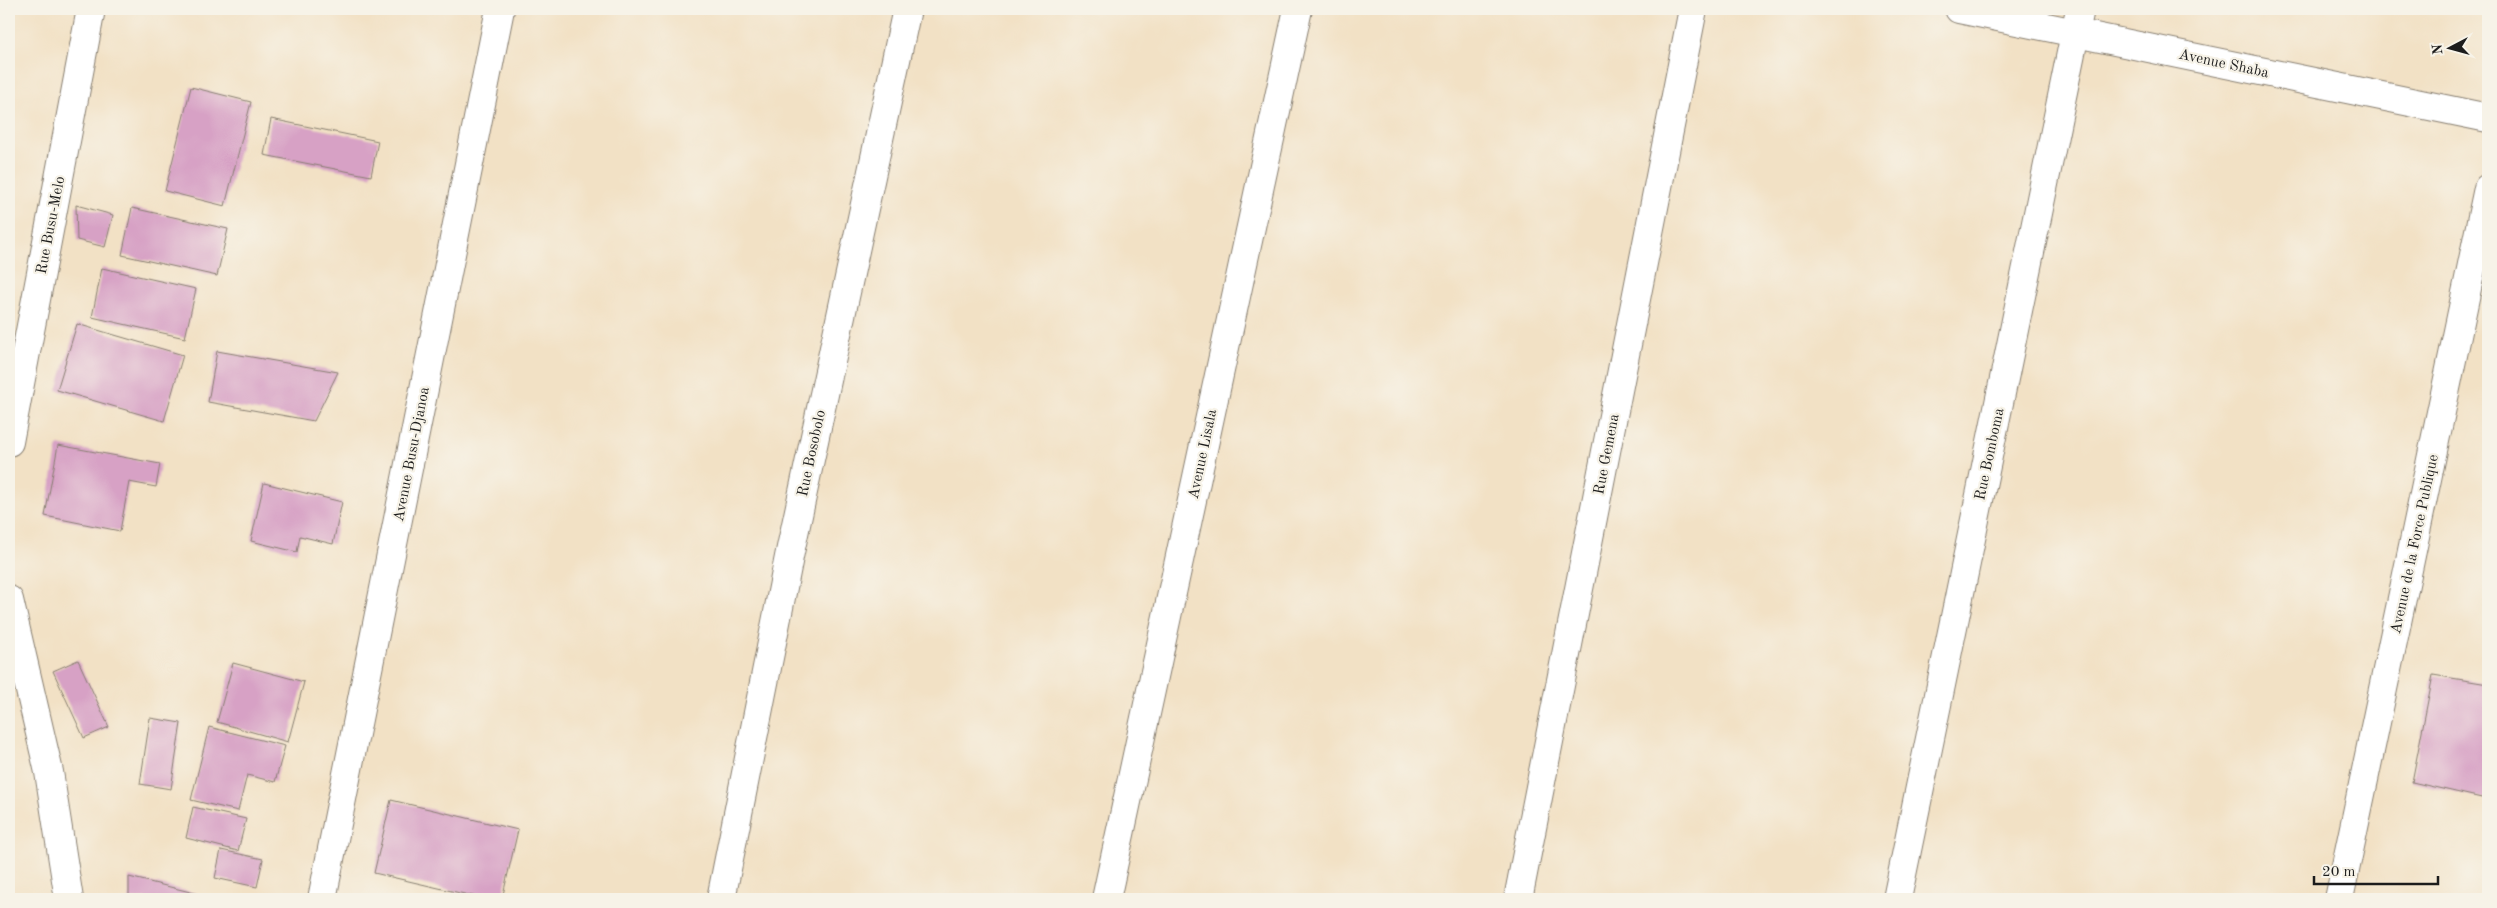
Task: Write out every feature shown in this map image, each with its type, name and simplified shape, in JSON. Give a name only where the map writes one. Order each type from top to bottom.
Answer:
[{"type":"street","name":"Rue Busu-Melo","points":[[9,442],[91,9]]},
{"type":"street","name":"Avenue Busu-Djanoa","points":[[322,899],[500,9]]},
{"type":"street","name":"Rue Bosobolo","points":[[722,899],[791,547],[907,9]]},
{"type":"street","name":"Avenue Lisala","points":[[1106,899],[1298,9]]},
{"type":"street","name":"Rue Gemena","points":[[1518,899],[1693,9]]},
{"type":"street","name":"Avenue Shaba","points":[[1959,9],[2078,20],[2488,118]]},
{"type":"street","name":"Rue Bomboma","points":[[1897,899],[2078,20]]},
{"type":"street","name":"Avenue de la Force Publique","points":[[2339,899],[2488,188]]},
{"type":"street","points":[[9,600],[49,772],[69,899]]},
{"type":"building","points":[[191,87],[251,102],[225,206],[165,191]]},
{"type":"building","points":[[271,119],[378,141],[371,176],[264,155]]},
{"type":"building","points":[[76,205],[113,215],[105,247],[77,240]]},
{"type":"building","points":[[132,208],[228,229],[217,276],[122,255]]},
{"type":"building","points":[[102,268],[196,289],[185,338],[92,317]]},
{"type":"building","points":[[77,324],[183,355],[164,421],[57,390]]},
{"type":"building","points":[[217,351],[338,372],[314,421],[208,402]]},
{"type":"building","points":[[58,445],[160,464],[156,487],[129,482],[120,531],[45,516]]},
{"type":"building","points":[[264,483],[342,502],[333,544],[300,536],[297,552],[251,541]]},
{"type":"building","points":[[78,660],[109,727],[84,738],[53,671]]},
{"type":"building","points":[[233,663],[304,682],[288,742],[217,722]]},
{"type":"building","points":[[2433,675],[2488,684],[2488,791],[2486,799],[2412,782]]},
{"type":"building","points":[[150,718],[181,723],[171,789],[140,784]]},
{"type":"building","points":[[209,727],[285,746],[275,782],[247,775],[238,811],[191,800]]},
{"type":"building","points":[[391,800],[518,830],[502,899],[486,899],[374,873]]},
{"type":"building","points":[[193,807],[246,819],[238,851],[186,838]]},
{"type":"building","points":[[221,850],[263,859],[257,887],[215,878]]},
{"type":"building","points":[[129,877],[219,899],[129,899]]}]
